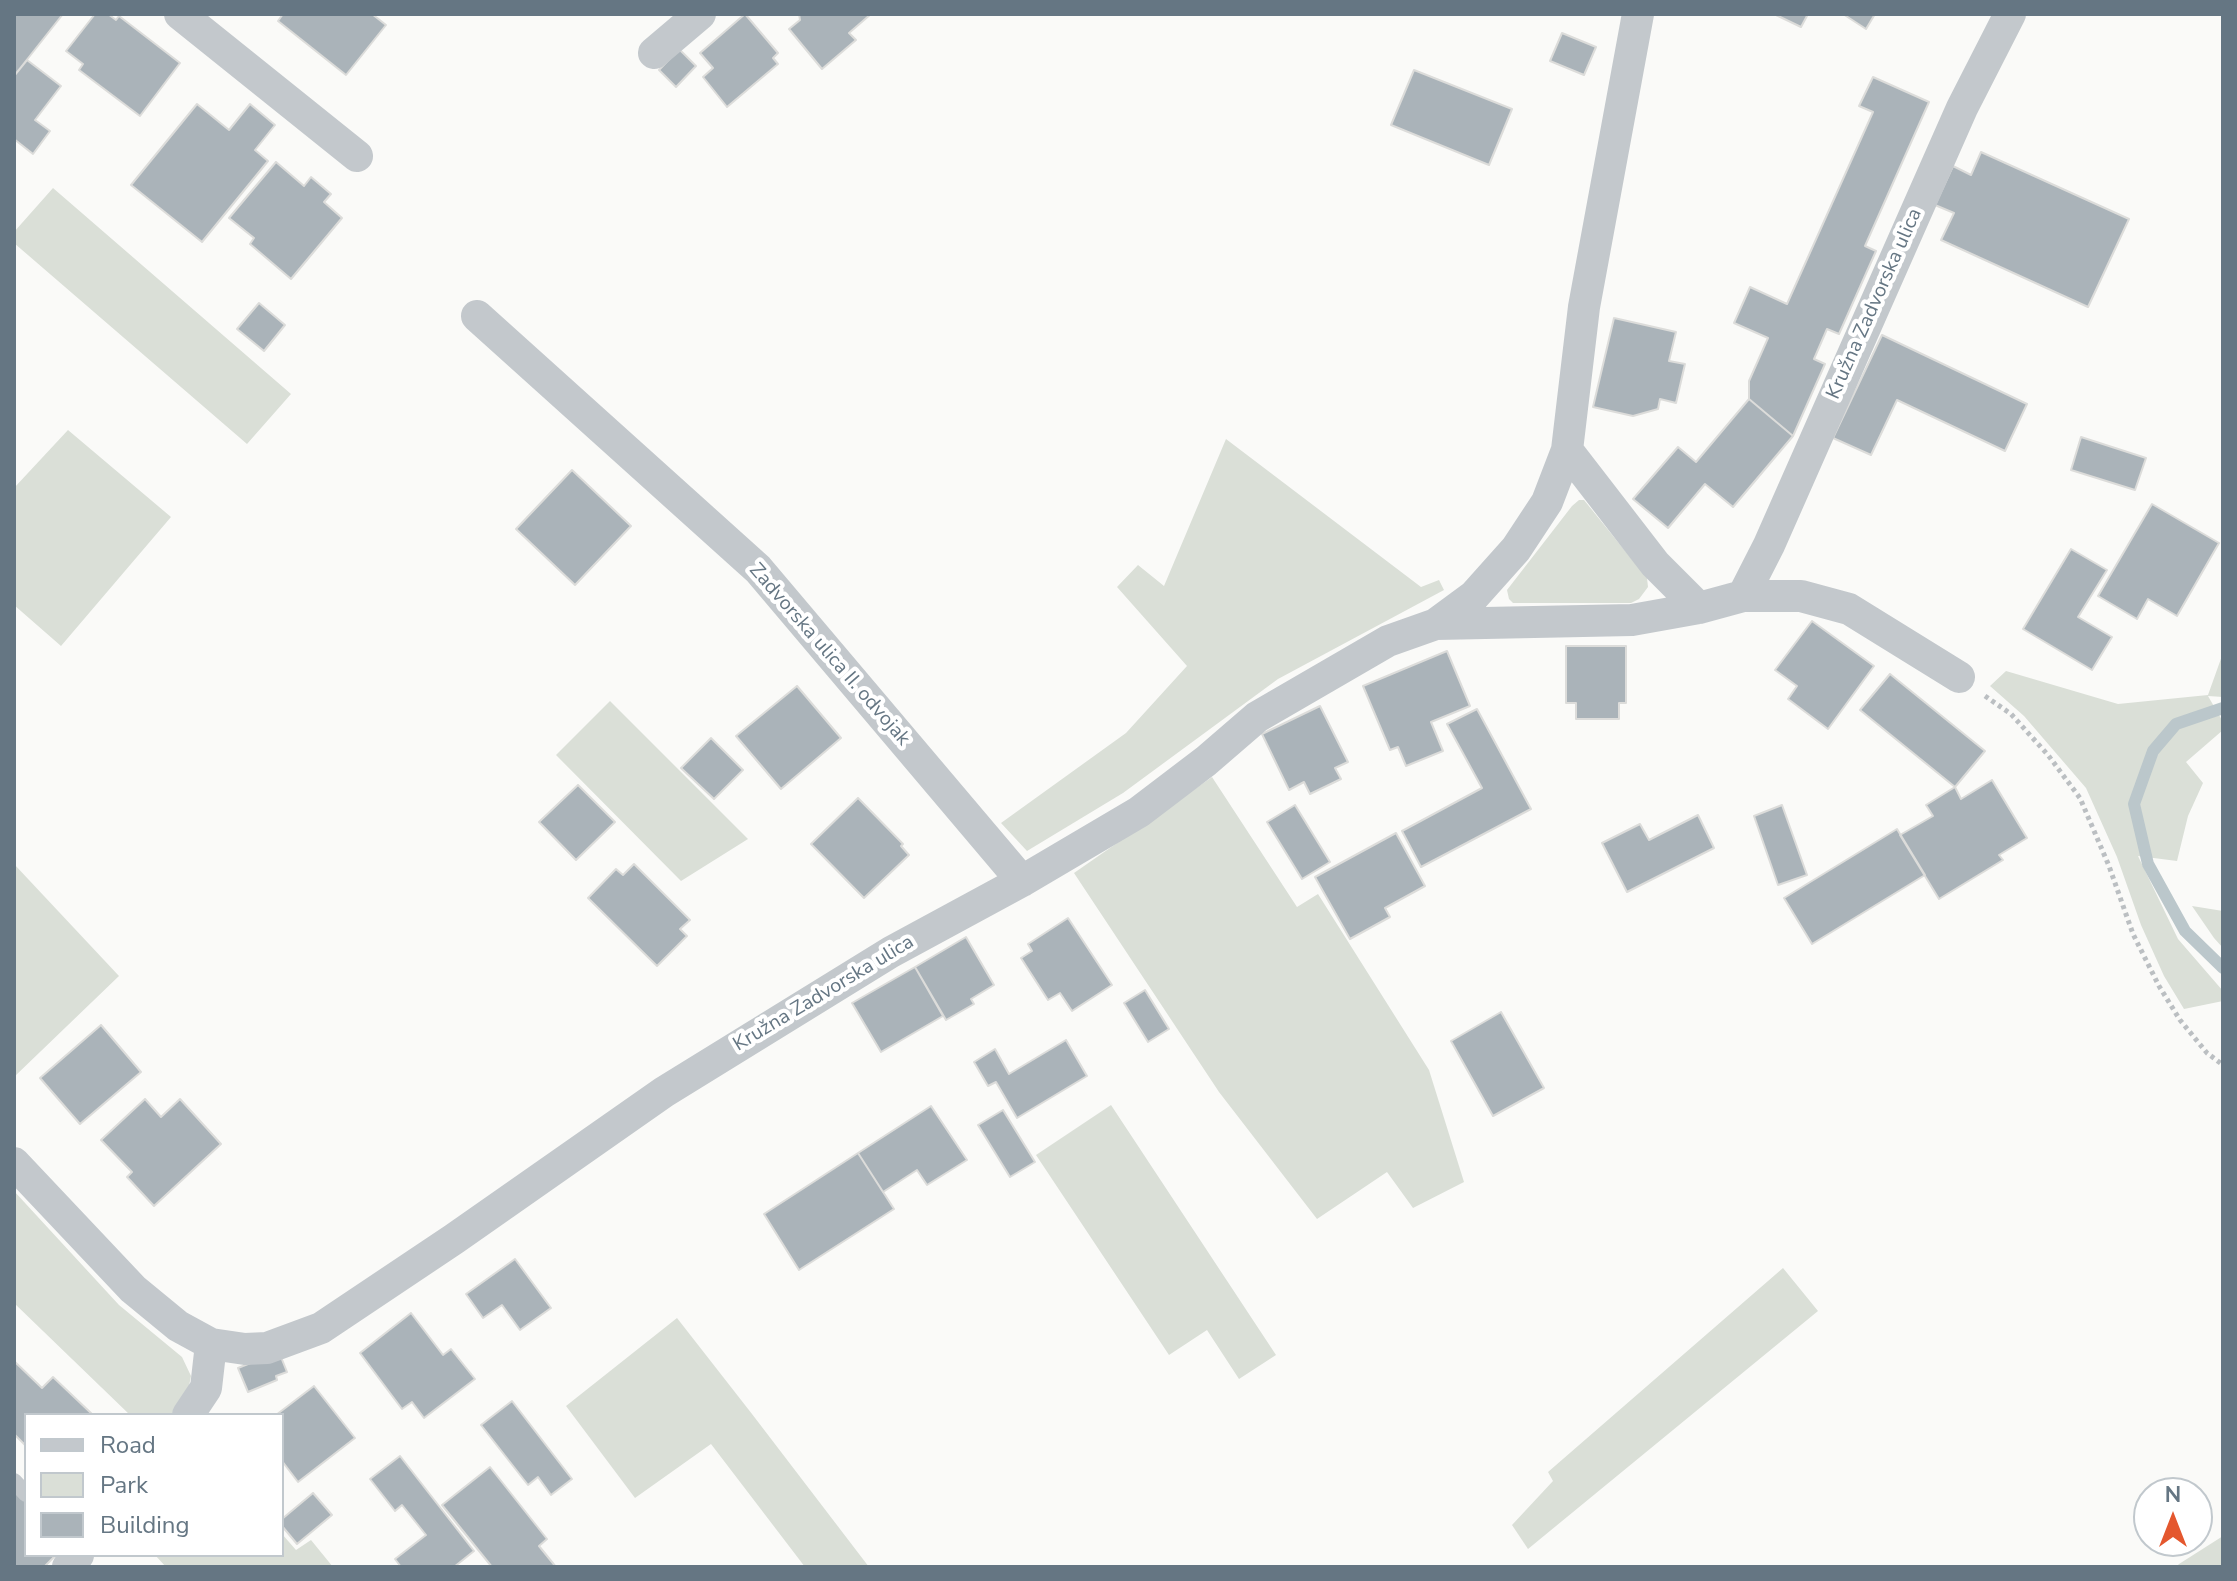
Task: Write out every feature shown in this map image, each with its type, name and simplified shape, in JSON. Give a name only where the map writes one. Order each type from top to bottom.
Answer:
[{"type":"street","points":[[180,14],[357,156]]},
{"type":"street","points":[[654,53],[700,14]]},
{"type":"street","name":"Kružna Zadvorska ulica","points":[[14,1163],[133,1289],[178,1326],[211,1344],[245,1349],[267,1348],[321,1328],[664,1092],[891,952],[1022,881],[1139,812],[1257,717],[1388,641],[1436,624],[1474,596],[1516,549],[1547,502],[1567,450],[1584,307],[1638,14]]},
{"type":"street","name":"Kružna Zadvorska ulica","points":[[1743,596],[1769,545],[1962,108],[2010,14]]},
{"type":"street","name":"Zadvorska ulica II. odvojak","points":[[477,316],[758,569],[1022,881]]},
{"type":"street","points":[[1567,450],[1655,564],[1699,608]]},
{"type":"street","name":"Kružna Zadvorska ulica","points":[[1436,624],[1632,620],[1699,608],[1743,596],[1801,596],[1849,609],[1959,677]]},
{"type":"street","points":[[189,1413],[206,1388],[211,1344]]},
{"type":"path","points":[[1959,677],[2011,714],[2048,755],[2080,798],[2133,934],[2159,986],[2180,1020],[2207,1053],[2223,1065]]},
{"type":"green space","points":[[53,188],[291,394],[247,444],[14,243],[14,232]]},
{"type":"green space","points":[[68,430],[171,517],[61,646],[14,605],[14,488]]},
{"type":"green space","points":[[1226,439],[1421,587],[1439,580],[1444,590],[1278,679],[1123,793],[1027,851],[1001,823],[1126,733],[1187,666],[1117,587],[1138,565],[1164,586]]},
{"type":"green space","points":[[1579,500],[1584,500],[1647,578],[1648,587],[1639,599],[1631,603],[1513,603],[1507,590]]},
{"type":"green space","points":[[2223,653],[2223,697],[2208,696],[2223,722],[2223,730],[2186,762],[2203,783],[2188,816],[2177,861],[2138,856],[2178,939],[2223,991],[2223,1001],[2184,1009],[2164,976],[2141,925],[2117,857],[2086,788],[2024,716],[1990,686],[2006,671],[2118,704],[2208,695]]},
{"type":"green space","points":[[610,701],[748,839],[681,881],[556,755]]},
{"type":"green space","points":[[1212,777],[1297,907],[1318,894],[1429,1070],[1464,1182],[1413,1208],[1387,1172],[1317,1219],[1219,1092],[1074,873]]},
{"type":"green space","points":[[14,864],[119,976],[14,1077]]},
{"type":"green space","points":[[2192,906],[2223,911],[2223,948],[2214,938]]},
{"type":"green space","points":[[1111,1105],[1276,1355],[1239,1379],[1207,1330],[1169,1355],[1036,1155]]},
{"type":"green space","points":[[14,1191],[119,1305],[182,1357],[191,1376],[188,1391],[173,1413],[128,1413],[14,1303]]},
{"type":"green space","points":[[1783,1268],[1818,1311],[1528,1549],[1512,1525],[1553,1481],[1548,1472]]},
{"type":"green space","points":[[677,1318],[869,1567],[805,1567],[711,1444],[635,1498],[566,1406]]},
{"type":"green space","points":[[284,1536],[296,1550],[311,1540],[333,1567],[166,1567],[157,1557],[284,1557]]},
{"type":"green space","points":[[2223,1536],[2223,1567],[2176,1567],[2190,1557],[2213,1557],[2213,1542]]},
{"type":"building","points":[[14,14],[63,14],[14,76]]},
{"type":"building","points":[[95,14],[108,14],[116,20],[119,16],[180,63],[140,116],[79,70],[83,64],[66,51]]},
{"type":"building","points":[[283,14],[372,14],[386,25],[346,75],[278,21]]},
{"type":"building","points":[[745,14],[778,53],[773,58],[778,64],[727,107],[703,77],[713,68],[700,53]]},
{"type":"building","points":[[799,14],[871,14],[849,33],[856,40],[822,69],[789,29],[800,20]]},
{"type":"building","points":[[1774,14],[1808,14],[1801,27]]},
{"type":"building","points":[[1843,14],[1875,14],[1866,29]]},
{"type":"building","points":[[1562,33],[1596,47],[1584,75],[1550,61]]},
{"type":"building","points":[[679,49],[696,66],[676,87],[659,70]]},
{"type":"building","points":[[27,60],[61,86],[35,120],[50,131],[33,154],[14,139],[14,76]]},
{"type":"building","points":[[1414,70],[1512,109],[1489,165],[1391,125]]},
{"type":"building","points":[[1873,77],[1929,102],[1865,246],[1876,251],[1839,334],[1827,329],[1814,359],[1825,364],[1793,436],[1749,399],[1749,381],[1768,338],[1734,323],[1750,287],[1787,304],[1873,112],[1859,106]]},
{"type":"building","points":[[197,104],[229,130],[250,104],[275,125],[255,150],[268,161],[202,242],[131,185]]},
{"type":"building","points":[[1981,152],[2129,219],[2088,307],[1941,240],[1954,213],[1935,205],[1953,166],[1971,175]]},
{"type":"building","points":[[276,162],[304,186],[311,177],[331,194],[324,202],[342,218],[291,279],[250,244],[254,238],[229,218]]},
{"type":"building","points":[[259,303],[285,325],[264,351],[237,329]]},
{"type":"building","points":[[1614,318],[1676,332],[1669,361],[1685,364],[1676,403],[1660,399],[1658,409],[1633,416],[1593,407]]},
{"type":"building","points":[[1882,335],[2027,404],[2005,451],[1897,400],[1871,455],[1833,438]]},
{"type":"building","points":[[1749,399],[1793,436],[1733,507],[1705,484],[1668,528],[1633,499],[1678,447],[1696,462]]},
{"type":"building","points":[[2081,437],[2146,458],[2135,490],[2071,470]]},
{"type":"building","points":[[572,470],[631,526],[575,585],[516,529]]},
{"type":"building","points":[[2152,504],[2219,543],[2177,616],[2148,599],[2137,619],[2098,596]]},
{"type":"building","points":[[2071,549],[2107,570],[2078,617],[2112,637],[2092,670],[2023,629]]},
{"type":"building","points":[[1812,621],[1874,666],[1828,729],[1788,699],[1797,686],[1775,670]]},
{"type":"building","points":[[1566,646],[1626,646],[1626,703],[1619,703],[1619,719],[1576,719],[1576,703],[1566,703]]},
{"type":"building","points":[[1447,651],[1470,706],[1431,722],[1443,751],[1406,766],[1398,747],[1390,750],[1363,686]]},
{"type":"building","points":[[1890,674],[1985,751],[1955,787],[1860,710]]},
{"type":"building","points":[[797,686],[841,738],[781,789],[736,736]]},
{"type":"building","points":[[1320,706],[1348,762],[1335,768],[1341,779],[1310,794],[1304,782],[1289,790],[1262,734]]},
{"type":"building","points":[[1477,709],[1531,809],[1421,867],[1402,831],[1482,788],[1447,724]]},
{"type":"building","points":[[711,738],[743,770],[714,799],[681,768]]},
{"type":"building","points":[[1992,780],[2027,838],[1999,855],[2003,860],[1939,899],[1900,835],[1933,816],[1926,805],[1955,787],[1961,799]]},
{"type":"building","points":[[578,785],[615,822],[576,860],[539,822]]},
{"type":"building","points":[[858,798],[903,844],[901,846],[909,855],[864,898],[811,844]]},
{"type":"building","points":[[1295,805],[1330,862],[1302,879],[1267,822]]},
{"type":"building","points":[[1782,805],[1807,875],[1778,885],[1754,816]]},
{"type":"building","points":[[1698,815],[1714,848],[1627,892],[1602,843],[1640,824],[1649,840]]},
{"type":"building","points":[[1897,829],[1925,875],[1812,944],[1784,898]]},
{"type":"building","points":[[1396,833],[1425,886],[1385,908],[1390,917],[1350,939],[1315,877]]},
{"type":"building","points":[[634,864],[690,920],[680,929],[687,936],[657,966],[588,898],[616,869],[623,875]]},
{"type":"building","points":[[1068,918],[1112,985],[1072,1011],[1060,993],[1048,1000],[1021,958],[1032,951],[1028,944]]},
{"type":"building","points":[[966,937],[994,985],[971,999],[974,1004],[946,1020],[915,967]]},
{"type":"building","points":[[915,967],[943,1016],[881,1052],[852,1003]]},
{"type":"building","points":[[1145,990],[1169,1029],[1148,1042],[1124,1003]]},
{"type":"building","points":[[1501,1012],[1544,1088],[1493,1116],[1451,1041]]},
{"type":"building","points":[[101,1025],[141,1072],[80,1124],[40,1078]]},
{"type":"building","points":[[1066,1040],[1087,1076],[1017,1118],[996,1082],[988,1086],[974,1062],[995,1049],[1009,1074]]},
{"type":"building","points":[[145,1099],[161,1117],[180,1099],[221,1144],[154,1206],[127,1177],[132,1172],[101,1140]]},
{"type":"building","points":[[931,1106],[967,1160],[927,1185],[917,1170],[883,1192],[858,1153]]},
{"type":"building","points":[[1003,1110],[1035,1162],[1010,1177],[978,1125]]},
{"type":"building","points":[[858,1153],[894,1209],[799,1270],[764,1214]]},
{"type":"building","points":[[515,1259],[551,1308],[520,1330],[502,1305],[483,1318],[466,1294]]},
{"type":"building","points":[[411,1313],[443,1355],[451,1349],[475,1379],[424,1418],[412,1402],[402,1409],[360,1353]]},
{"type":"building","points":[[268,1356],[281,1357],[287,1372],[276,1376],[277,1380],[248,1392],[238,1368]]},
{"type":"building","points":[[14,1361],[42,1388],[53,1377],[91,1413],[24,1413],[24,1444],[14,1434]]},
{"type":"building","points":[[314,1386],[355,1438],[298,1482],[284,1464],[284,1413],[279,1413]]},
{"type":"building","points":[[512,1401],[572,1479],[551,1495],[538,1477],[528,1485],[481,1425]]},
{"type":"building","points":[[400,1456],[474,1551],[454,1567],[401,1567],[395,1559],[426,1535],[402,1505],[395,1511],[370,1479]]},
{"type":"building","points":[[490,1467],[547,1539],[539,1546],[556,1567],[492,1567],[442,1505]]},
{"type":"building","points":[[14,1491],[24,1498],[24,1557],[54,1557],[44,1567],[14,1567]]},
{"type":"building","points":[[313,1493],[332,1515],[297,1544],[284,1528],[284,1517]]},
{"type":"waterway","points":[[2223,708],[2176,724],[2153,751],[2134,804],[2148,864],[2185,931],[2223,968]]}]
